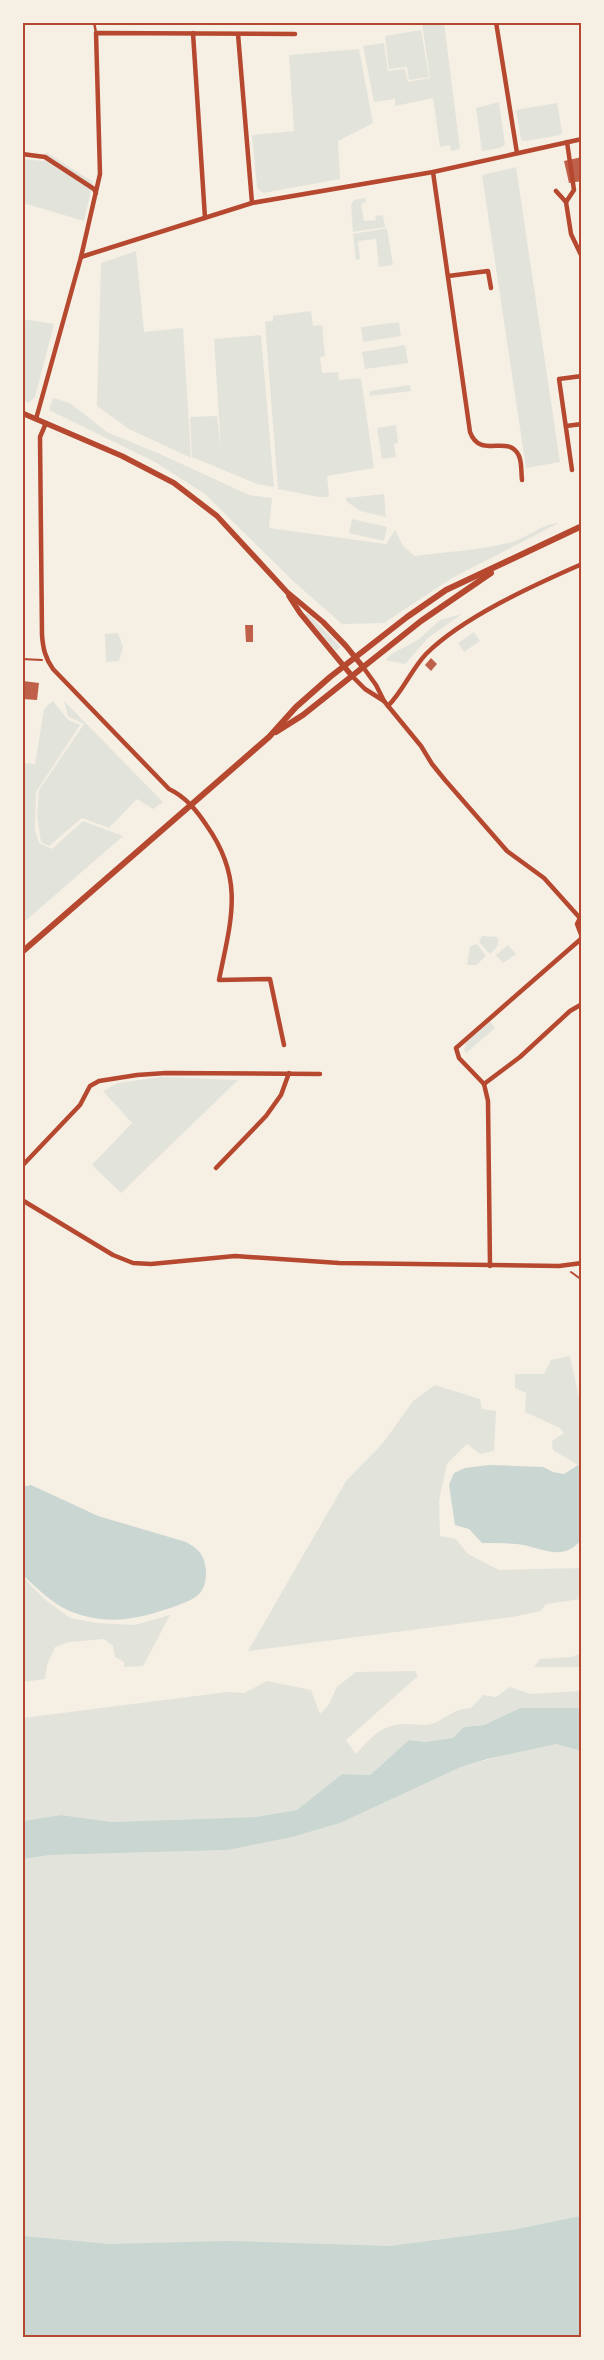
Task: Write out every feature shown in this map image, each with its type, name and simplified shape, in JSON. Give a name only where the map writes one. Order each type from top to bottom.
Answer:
[{"type":"main road","points":[[22,952],[269,737],[296,707],[343,666],[446,590],[582,526]]},
{"type":"main road","points":[[269,737],[303,715],[420,622],[506,562]]},
{"type":"street","points":[[496,22],[517,153]]},
{"type":"street","points":[[193,32],[204,218]]},
{"type":"street","points":[[36,419],[81,257],[100,174],[96,33],[294,34]]},
{"type":"street","points":[[238,34],[252,203]]},
{"type":"street","points":[[81,257],[252,203],[433,172],[582,139]]},
{"type":"street","points":[[566,202],[574,190],[567,142]]},
{"type":"street","points":[[22,154],[45,157],[94,188],[96,194]]},
{"type":"street","points":[[433,172],[470,432],[473,440],[482,446],[505,445],[514,449],[519,457],[522,480]]},
{"type":"street","points":[[556,191],[566,202],[571,234],[582,257]]},
{"type":"street","points":[[448,276],[488,271],[490,288]]},
{"type":"street","points":[[572,470],[559,379],[581,376]]},
{"type":"street","points":[[22,413],[122,456],[174,483],[217,516],[287,592],[323,622],[355,657],[376,685],[384,701],[422,746],[432,764],[507,851],[544,878],[580,915],[577,924],[582,937],[456,1048],[459,1058],[484,1084],[488,1101],[490,1266]]},
{"type":"street","points":[[46,423],[40,437],[43,650],[52,669],[169,789],[181,795],[191,805],[220,844],[231,877],[233,913],[219,980],[270,979],[284,1045]]},
{"type":"street","points":[[566,426],[582,424]]},
{"type":"street","points":[[388,706],[398,695],[425,655],[444,639],[515,596],[582,564]]},
{"type":"street","points":[[287,592],[300,614],[343,666],[370,693],[384,701]]},
{"type":"street","points":[[484,1084],[520,1057],[570,1011],[582,1004]]},
{"type":"street","points":[[22,1166],[80,1105],[90,1086],[108,1079],[166,1073],[320,1074]]},
{"type":"street","points":[[216,1168],[266,1116],[281,1095],[289,1073]]},
{"type":"street","points":[[22,1200],[113,1255],[133,1263],[151,1264],[235,1256],[339,1263],[490,1266],[564,1266],[582,1263]]},
{"type":"lane","points":[[94,22],[96,33]]},
{"type":"path","points":[[22,658],[47,660]]},
{"type":"path","points":[[573,1273],[582,1280]]},
{"type":"shaded area","points":[[422,23],[444,23],[460,149],[451,151],[450,145],[440,147],[433,98],[395,106],[395,99],[374,102],[363,46],[384,43],[388,71],[405,69],[408,82],[430,78]]},
{"type":"shaded area","points":[[421,30],[429,77],[409,80],[407,67],[389,69],[385,36]]},
{"type":"shaded area","points":[[359,49],[373,123],[338,141],[340,179],[263,193],[257,188],[252,135],[294,131],[289,55]]},
{"type":"shaded area","points":[[499,102],[505,145],[500,148],[482,151],[476,108]]},
{"type":"shaded area","points":[[557,103],[561,135],[521,140],[516,110]]},
{"type":"shaded area","points":[[46,152],[93,182],[84,221],[23,203],[22,159],[44,161]]},
{"type":"shaded area","points":[[516,167],[560,462],[526,468],[482,175]]},
{"type":"shaded area","points":[[365,198],[366,202],[361,204],[364,221],[376,220],[375,216],[383,215],[385,227],[353,232],[351,205],[354,200]]},
{"type":"shaded area","points":[[387,228],[393,265],[379,267],[376,239],[358,241],[360,259],[356,260],[353,234]]},
{"type":"shaded area","points":[[136,251],[144,332],[183,328],[191,458],[129,429],[97,406],[101,263]]},
{"type":"shaded area","points":[[311,311],[313,326],[322,325],[325,356],[320,357],[322,373],[338,372],[339,380],[361,378],[374,468],[327,476],[329,497],[319,497],[278,489],[265,322],[273,321],[273,316]]},
{"type":"shaded area","points":[[22,319],[54,324],[35,397],[29,403],[23,401]]},
{"type":"shaded area","points":[[399,322],[401,336],[363,342],[361,327]]},
{"type":"shaded area","points":[[261,335],[274,487],[257,484],[192,457],[190,417],[217,416],[221,450],[214,339]]},
{"type":"shaded area","points":[[405,345],[408,363],[365,369],[362,352]]},
{"type":"shaded area","points":[[410,385],[411,391],[370,396],[370,391]]},
{"type":"shaded area","points":[[53,398],[70,403],[107,432],[249,495],[272,498],[269,528],[386,544],[395,530],[403,546],[415,556],[508,543],[546,526],[559,523],[452,578],[384,623],[342,624],[293,581],[205,494],[155,462],[49,410]]},
{"type":"shaded area","points":[[396,425],[398,443],[394,444],[396,457],[382,459],[377,428]]},
{"type":"shaded area","points":[[384,494],[386,517],[360,511],[346,501],[346,498]]},
{"type":"shaded area","points":[[352,519],[387,527],[384,541],[349,533]]},
{"type":"shaded area","points":[[307,613],[340,647],[336,651],[305,615]]},
{"type":"shaded area","points":[[462,614],[428,638],[405,664],[385,660],[393,653],[418,640],[440,620]]},
{"type":"shaded area","points":[[474,632],[480,641],[464,652],[458,643]]},
{"type":"shaded area","points":[[118,633],[123,647],[119,661],[106,662],[105,634]]},
{"type":"shaded area","points":[[53,701],[68,720],[80,725],[36,792],[35,830],[39,843],[52,849],[83,821],[123,836],[23,923],[23,763],[35,764],[44,709]]},
{"type":"shaded area","points":[[64,701],[163,802],[153,809],[137,799],[109,828],[82,818],[49,846],[41,842],[37,816],[39,790],[84,724],[68,716]]},
{"type":"shaded area","points":[[482,936],[497,937],[498,945],[490,954],[479,942]]},
{"type":"shaded area","points":[[477,944],[486,956],[476,965],[467,965],[470,946]]},
{"type":"shaded area","points":[[508,945],[516,954],[503,963],[496,955]]},
{"type":"shaded area","points":[[490,1022],[495,1028],[466,1053],[464,1050],[466,1043]]},
{"type":"shaded area","points":[[162,1077],[238,1080],[121,1193],[92,1165],[132,1123],[103,1091],[118,1083]]},
{"type":"shaded area","points":[[570,1356],[581,1407],[581,1467],[553,1450],[552,1441],[564,1433],[560,1428],[525,1412],[526,1393],[515,1388],[515,1374],[544,1374],[551,1360]]},
{"type":"shaded area","points":[[435,1385],[480,1399],[482,1409],[496,1411],[494,1451],[480,1454],[467,1444],[447,1464],[439,1500],[440,1536],[456,1539],[468,1554],[499,1570],[581,1568],[581,1599],[546,1604],[541,1611],[512,1617],[248,1651],[346,1481],[383,1443],[413,1401]]},
{"type":"shaded area","points":[[490,1465],[543,1467],[553,1472],[564,1474],[578,1465],[581,1467],[581,1540],[574,1547],[566,1551],[551,1552],[517,1544],[482,1543],[469,1529],[455,1525],[449,1485],[454,1473],[465,1468]]},
{"type":"shaded area","points":[[31,1485],[98,1516],[191,1545],[201,1554],[204,1562],[206,1577],[202,1590],[187,1602],[151,1614],[126,1619],[114,1620],[88,1617],[60,1606],[23,1575],[23,1487]]},
{"type":"shaded area","points":[[22,1576],[43,1598],[70,1618],[97,1623],[135,1625],[170,1615],[143,1666],[124,1667],[124,1662],[115,1657],[113,1646],[104,1639],[69,1642],[55,1647],[47,1665],[45,1679],[23,1682]]},
{"type":"shaded area","points":[[581,1653],[581,1667],[534,1667],[540,1659],[572,1657]]},
{"type":"shaded area","points":[[415,1671],[418,1676],[346,1740],[356,1754],[378,1732],[391,1726],[399,1724],[432,1724],[455,1712],[471,1708],[483,1695],[496,1697],[510,1687],[531,1694],[581,1691],[581,1708],[520,1708],[484,1725],[464,1727],[454,1738],[425,1742],[409,1740],[370,1775],[342,1774],[297,1810],[255,1817],[112,1822],[61,1815],[23,1821],[23,1718],[227,1692],[244,1693],[267,1681],[311,1690],[320,1714],[328,1706],[337,1687],[356,1672]]},
{"type":"shaded area","points":[[520,1708],[581,1708],[581,1751],[556,1744],[487,1759],[461,1767],[340,1823],[292,1837],[228,1850],[50,1855],[23,1859],[23,1821],[61,1815],[112,1822],[255,1817],[297,1810],[342,1774],[370,1775],[409,1740],[425,1742],[453,1738],[464,1727],[484,1725]]},
{"type":"shaded area","points":[[556,1744],[581,1751],[581,2337],[23,2337],[22,1859],[50,1855],[228,1850],[291,1837],[340,1823],[461,1767],[522,1750]]},
{"type":"shaded area","points":[[581,2216],[581,2337],[23,2337],[23,2236],[109,2244],[228,2241],[390,2246],[512,2230]]},
{"type":"building","points":[[582,157],[582,181],[569,183],[564,161]]},
{"type":"building","points":[[245,625],[253,625],[253,642],[246,642]]},
{"type":"building","points":[[431,658],[437,664],[431,671],[425,665]]},
{"type":"building","points":[[23,681],[39,683],[37,700],[22,699]]}]
